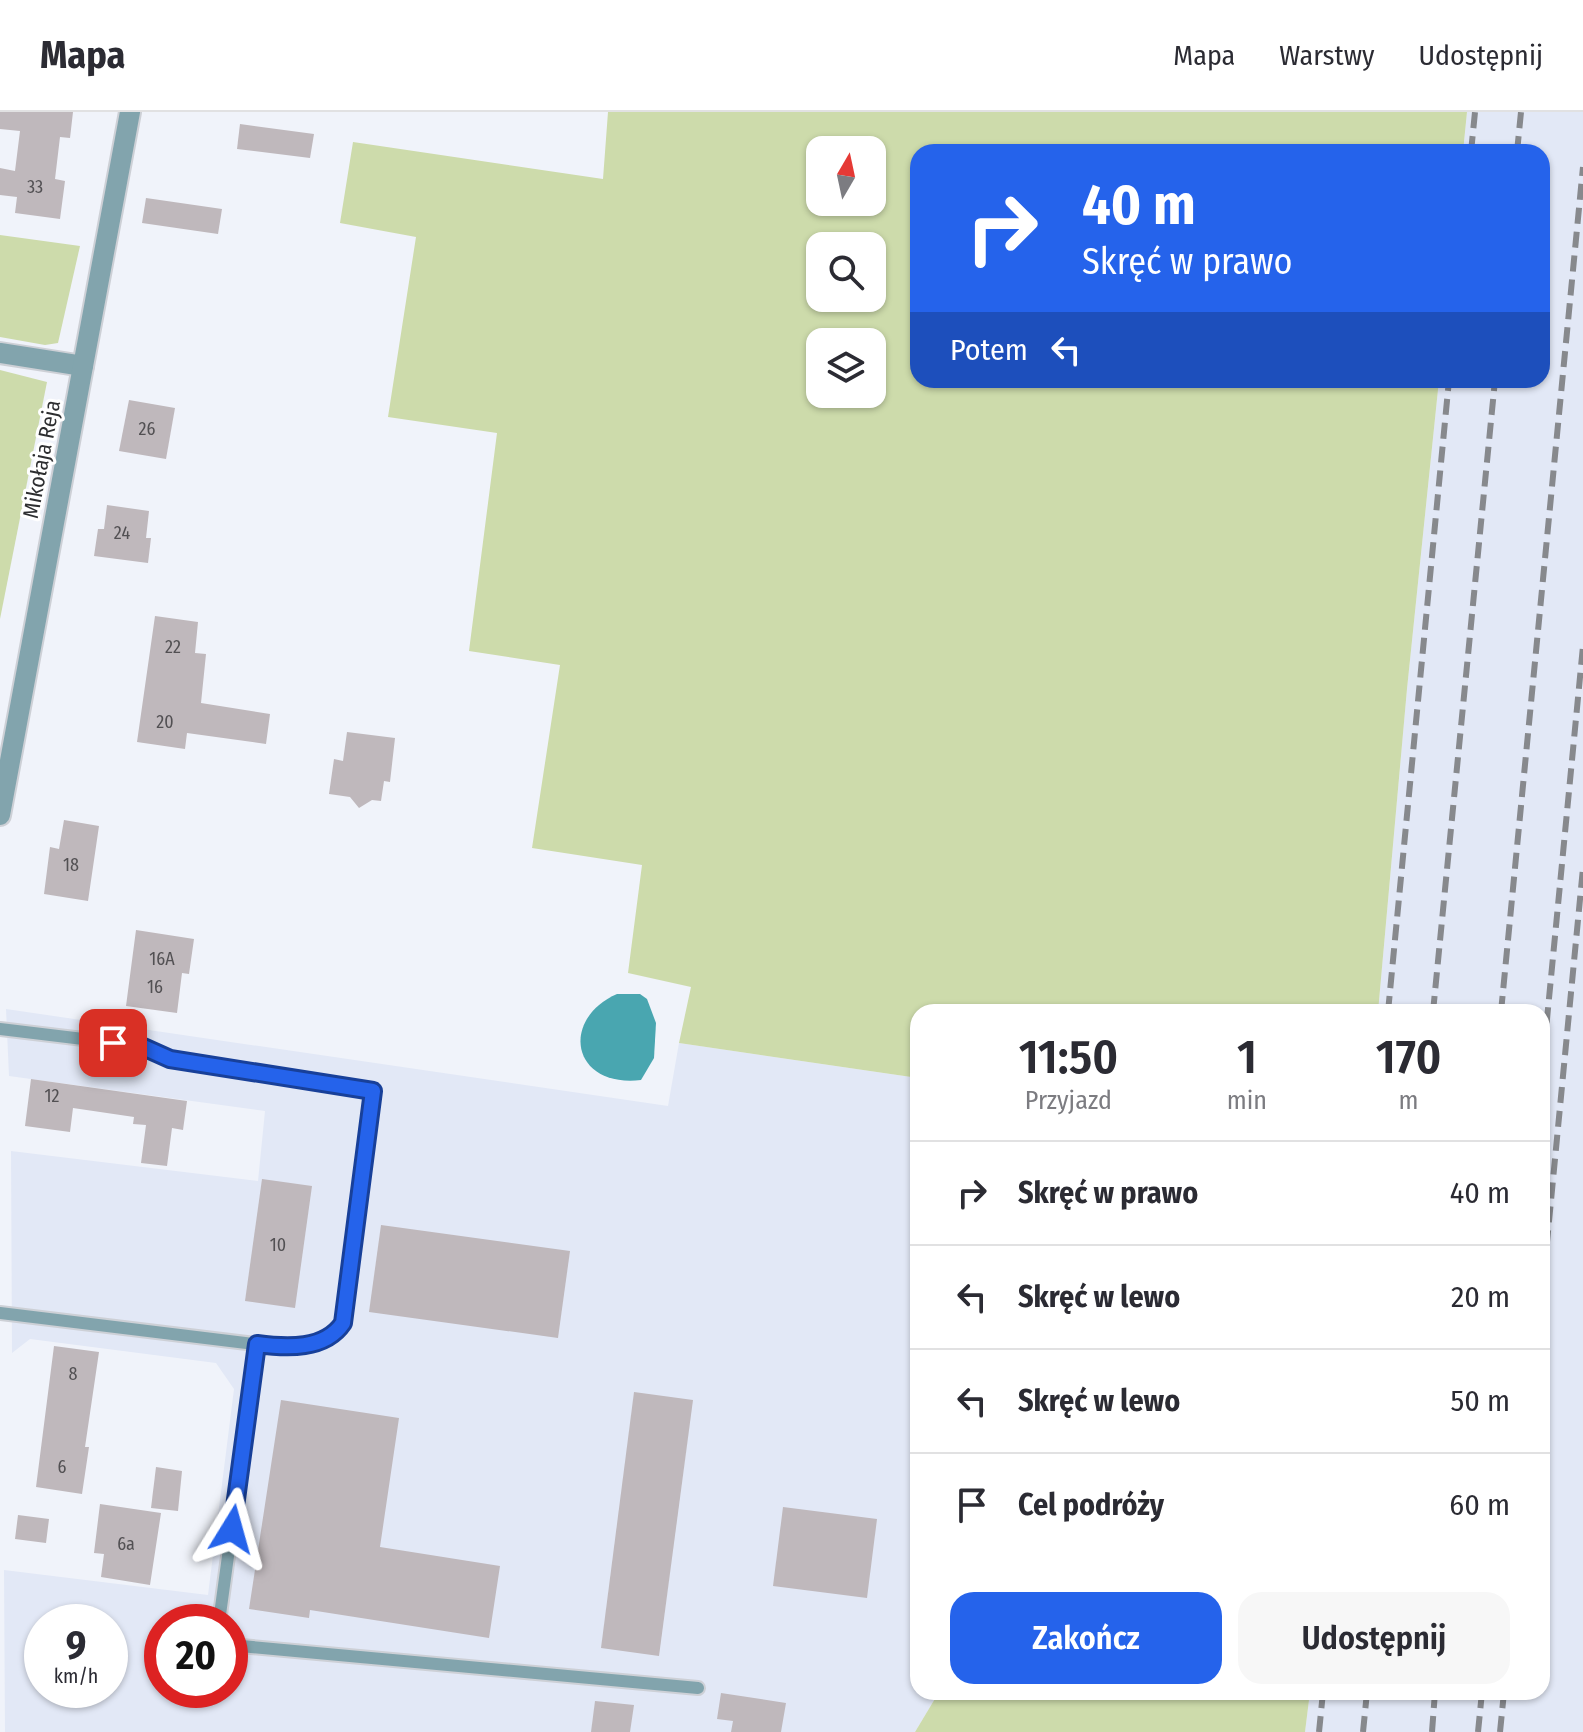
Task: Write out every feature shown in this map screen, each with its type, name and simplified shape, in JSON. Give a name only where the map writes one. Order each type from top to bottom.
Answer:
[{"type":"street","name":"Mikołaja Reja","points":[[0,815],[130,112]]},
{"type":"street","points":[[0,353],[83,366]]},
{"type":"lane","points":[[0,1029],[141,1046],[170,1059],[373,1091],[343,1323],[333,1338],[308,1345],[257,1344],[0,1313]]},
{"type":"lane","points":[[221,1604],[257,1344]]},
{"type":"lane","points":[[248,1647],[698,1688]]},
{"type":"shaded area","points":[[1467,112],[1583,112],[1583,1732],[1305,1732],[1309,1700],[1550,1700],[1550,1004],[1379,1004],[1438,388],[1550,388],[1550,144],[1464,144]]},
{"type":"shaded area","points":[[6,1009],[668,1106],[679,1043],[910,1077],[910,1700],[934,1700],[915,1732],[5,1732],[4,1570],[208,1595],[234,1389],[216,1363],[30,1339],[12,1353],[11,1151],[258,1181],[265,1111],[9,1076]]},
{"type":"green space","points":[[608,112],[1467,112],[1464,144],[910,144],[910,388],[1438,388],[1379,1004],[910,1004],[910,1077],[679,1043],[691,987],[628,973],[642,865],[532,848],[560,665],[469,651],[497,433],[388,417],[416,237],[340,223],[353,142],[603,179]]},
{"type":"green space","points":[[0,235],[80,246],[58,343],[45,345],[0,337]]},
{"type":"green space","points":[[0,370],[47,382],[0,619]]},
{"type":"green space","points":[[934,1700],[1309,1700],[1305,1732],[915,1732]]},
{"type":"water","points":[[617,994],[640,994],[647,999],[656,1023],[654,1058],[641,1080],[618,1080],[600,1073],[588,1063],[581,1049],[581,1034],[587,1019],[599,1005]]},
{"type":"building","points":[[0,112],[73,112],[70,138],[60,137],[55,179],[65,181],[60,219],[15,213],[17,197],[0,195],[0,168],[15,171],[20,131],[0,129]]},
{"type":"building","points":[[240,124],[314,134],[310,158],[237,149]]},
{"type":"building","points":[[146,198],[222,209],[218,234],[142,223]]},
{"type":"building","points":[[129,400],[175,408],[166,459],[119,451]]},
{"type":"building","points":[[107,505],[149,511],[146,538],[151,538],[148,563],[94,556],[98,529],[104,529]]},
{"type":"building","points":[[155,616],[198,622],[195,653],[206,654],[201,703],[270,714],[266,744],[187,733],[185,749],[137,742]]},
{"type":"building","points":[[347,732],[395,738],[390,782],[384,781],[381,801],[372,800],[359,808],[350,797],[329,794],[334,759],[343,761]]},
{"type":"building","points":[[64,820],[99,826],[88,901],[44,894],[50,847],[59,849]]},
{"type":"building","points":[[136,930],[194,939],[189,974],[182,973],[177,1013],[126,1006]]},
{"type":"building","points":[[31,1079],[187,1101],[183,1130],[172,1128],[167,1166],[141,1163],[146,1125],[133,1124],[134,1117],[73,1108],[70,1132],[25,1126]]},
{"type":"building","points":[[262,1179],[312,1186],[295,1308],[245,1301]]},
{"type":"building","points":[[381,1225],[570,1251],[558,1338],[369,1312]]},
{"type":"building","points":[[54,1346],[99,1352],[85,1447],[89,1447],[82,1494],[36,1487]]},
{"type":"building","points":[[634,1392],[693,1400],[659,1656],[601,1648]]},
{"type":"building","points":[[281,1400],[399,1418],[380,1547],[500,1566],[489,1638],[310,1610],[309,1618],[249,1609]]},
{"type":"building","points":[[156,1467],[182,1471],[178,1511],[151,1508]]},
{"type":"building","points":[[100,1504],[161,1513],[150,1585],[101,1577],[104,1554],[94,1553]]},
{"type":"building","points":[[783,1507],[877,1519],[867,1598],[773,1586]]},
{"type":"building","points":[[18,1515],[49,1519],[46,1543],[15,1539]]},
{"type":"building","points":[[721,1693],[786,1703],[781,1732],[731,1732],[733,1721],[717,1719]]},
{"type":"building","points":[[595,1701],[634,1705],[630,1732],[591,1732]]},
{"type":"railway","points":[[1472,144],[1475,112]]},
{"type":"railway","points":[[1518,144],[1521,112]]},
{"type":"railway","points":[[1502,1004],[1583,167]]},
{"type":"railway","points":[[1389,1004],[1448,388]]},
{"type":"railway","points":[[1434,1004],[1494,388]]},
{"type":"railway","points":[[1548,1004],[1583,646]]},
{"type":"railway","points":[[1550,1211],[1583,868]]},
{"type":"railway","points":[[1319,1732],[1322,1700]]},
{"type":"railway","points":[[1363,1732],[1366,1700]]},
{"type":"railway","points":[[1432,1732],[1434,1700]]},
{"type":"railway","points":[[1478,1732],[1481,1700]]},
{"type":"railway","points":[[1500,1732],[1503,1700]]},
{"type":"route","points":[[113,1043],[141,1046],[170,1059],[373,1091],[343,1323],[333,1338],[308,1345],[257,1344],[232,1529]]}]
